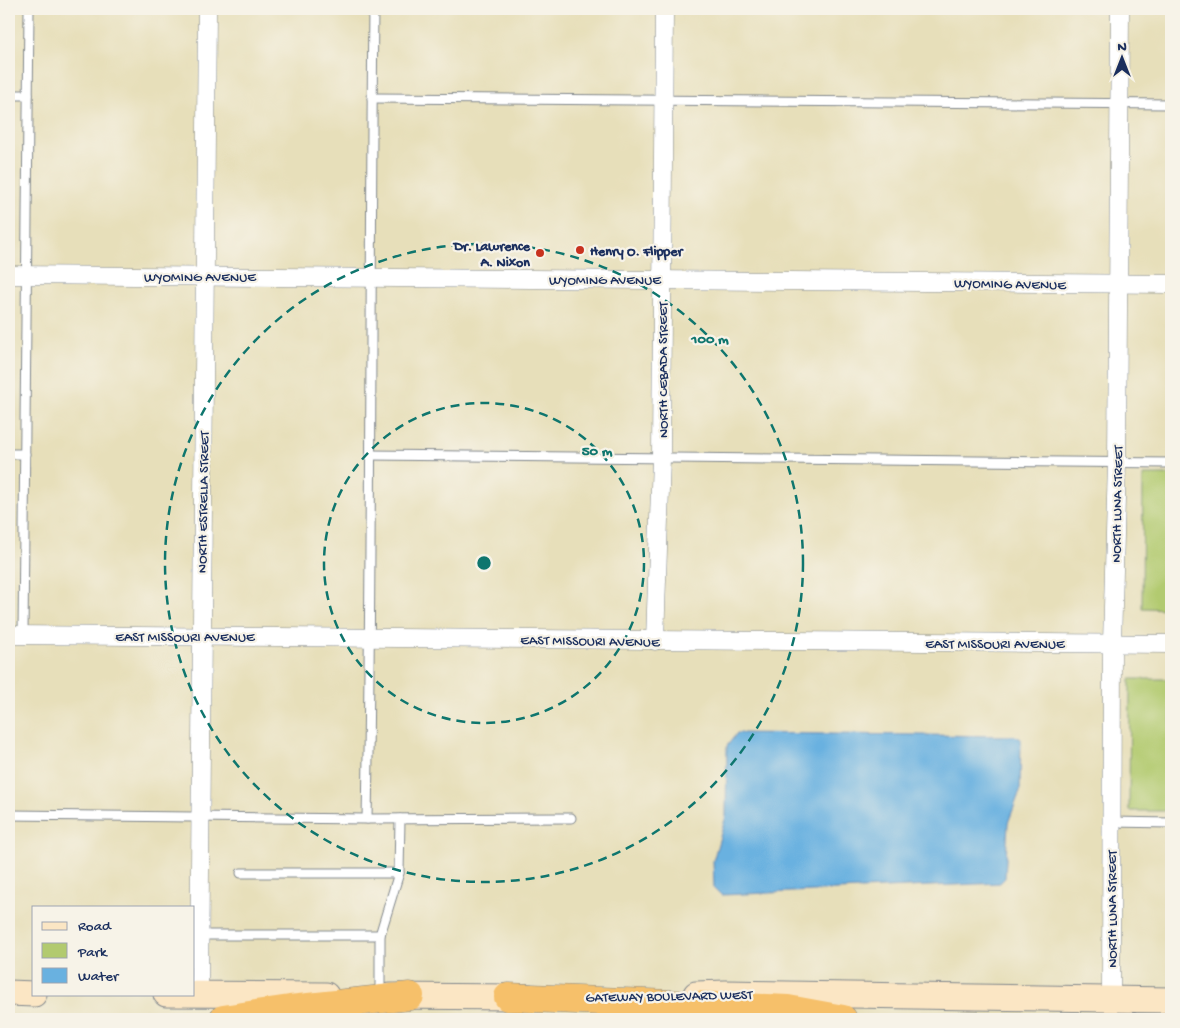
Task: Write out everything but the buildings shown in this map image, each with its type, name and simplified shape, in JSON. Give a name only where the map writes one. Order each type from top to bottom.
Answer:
[{"type":"highway","points":[[223,1019],[410,996]]},
{"type":"highway","points":[[508,996],[788,1009],[843,1019]]},
{"type":"main road","points":[[9,993],[32,994]]},
{"type":"main road","name":"GATEWAY BOULEVARD WEST","points":[[195,994],[648,997],[725,993],[1171,1000]]},
{"type":"street","name":"NORTH ESTRELLA STREET","points":[[199,994],[200,636],[207,9]]},
{"type":"street","name":"NORTH CEBADA STREET","points":[[655,641],[661,458],[664,9]]},
{"type":"street","name":"NORTH LUNA STREET","points":[[1111,999],[1110,822],[1117,462],[1120,9]]},
{"type":"street","name":"WYOMING AVENUE","points":[[18,275],[1171,284]]},
{"type":"street","name":"EAST MISSOURI AVENUE","points":[[16,635],[1171,644]]},
{"type":"lane","points":[[16,635],[25,454],[18,275],[28,95],[29,9]]},
{"type":"lane","points":[[367,819],[370,638],[370,277],[373,9]]},
{"type":"lane","points":[[9,95],[28,95]]},
{"type":"lane","points":[[372,98],[1171,104]]},
{"type":"lane","points":[[9,454],[25,454]]},
{"type":"lane","points":[[370,455],[1171,463]]},
{"type":"lane","points":[[9,814],[367,819],[570,818]]},
{"type":"lane","points":[[380,996],[380,935],[399,873],[400,819]]},
{"type":"lane","points":[[1110,822],[1171,822]]},
{"type":"lane","points":[[241,873],[399,873]]},
{"type":"lane","points":[[199,935],[380,935]]},
{"type":"green space","points":[[1143,475],[1171,475],[1171,609],[1142,608]]},
{"type":"green space","points":[[1130,679],[1171,679],[1171,811],[1129,811]]},
{"type":"water","points":[[737,733],[1015,736],[1021,739],[1020,791],[1008,823],[1005,878],[1000,883],[721,895],[714,888],[713,861],[726,816],[727,746]]},
{"type":"place","name":"Henry O. Flipper","points":[[580,250]]},
{"type":"place","name":"Dr. Lawrence A. Nixon","points":[[540,253]]}]
